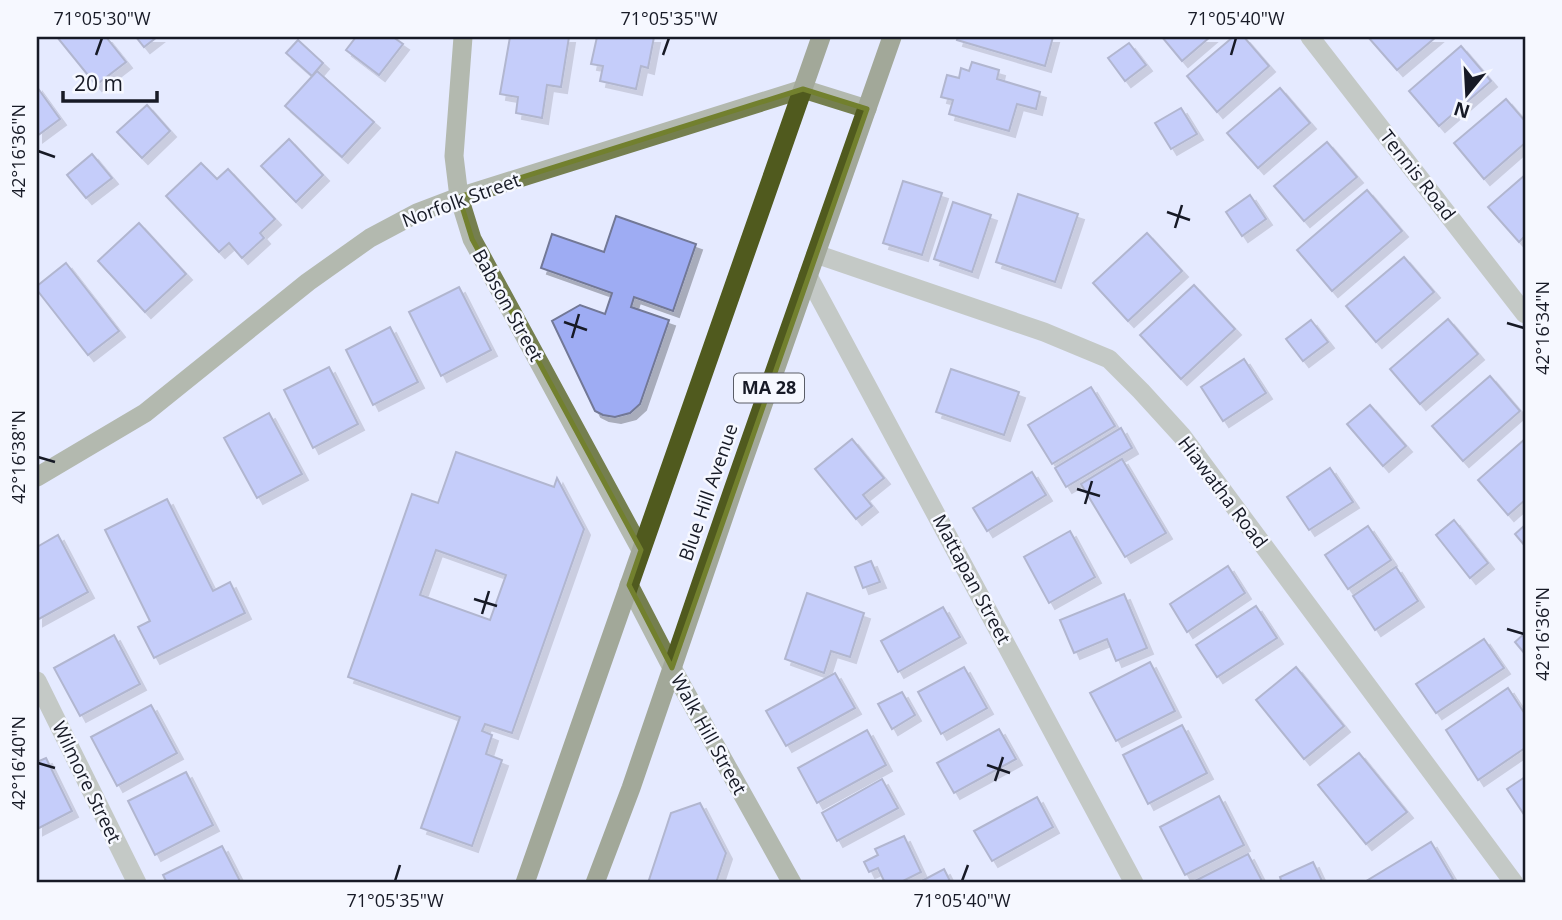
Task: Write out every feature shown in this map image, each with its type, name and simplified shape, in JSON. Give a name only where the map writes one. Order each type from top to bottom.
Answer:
[{"type":"highway","points":[[525,883],[821,37]]},
{"type":"highway","name":"Blue Hill Avenue","points":[[596,883],[892,37]]},
{"type":"main road","name":"Babson Street","points":[[463,37],[454,156],[459,197],[472,239],[641,550]]},
{"type":"main road","name":"Norfolk Street","points":[[37,477],[145,414],[308,282],[370,238],[417,213],[459,197],[803,89]]},
{"type":"main road","points":[[803,89],[867,109]]},
{"type":"main road","name":"Walk Hill Street","points":[[629,584],[792,883]]},
{"type":"street","name":"Tennis Road","points":[[1310,37],[1525,314]]},
{"type":"street","name":"Hiawatha Road","points":[[816,254],[1044,332],[1109,359],[1182,436],[1514,883]]},
{"type":"street","name":"Mattapan Street","points":[[808,276],[1053,727],[1134,883]]},
{"type":"street","name":"Wilmore Street","points":[[37,681],[137,883]]},
{"type":"highlighted area","points":[[803,89],[867,109],[672,668],[629,585],[641,550],[472,239],[459,197]]},
{"type":"building","points":[[57,37],[106,37],[126,62],[96,85]]},
{"type":"building","points":[[136,37],[157,37],[144,47]]},
{"type":"building","points":[[356,37],[393,37],[403,44],[379,75],[346,50]]},
{"type":"building","points":[[510,37],[569,37],[561,87],[547,85],[542,118],[516,113],[518,97],[500,94]]},
{"type":"building","points":[[597,37],[654,37],[648,68],[641,66],[636,89],[600,81],[603,66],[591,64]]},
{"type":"building","points":[[958,37],[1053,37],[1045,66],[957,40]]},
{"type":"building","points":[[1162,37],[1210,37],[1182,61]]},
{"type":"building","points":[[1233,37],[1244,37],[1269,66],[1217,112],[1187,76]]},
{"type":"building","points":[[1368,37],[1436,37],[1397,70]]},
{"type":"building","points":[[298,40],[323,63],[312,76],[286,53]]},
{"type":"building","points":[[1129,43],[1146,65],[1125,81],[1108,58]]},
{"type":"building","points":[[1461,46],[1491,81],[1439,126],[1409,91]]},
{"type":"building","points":[[972,62],[999,70],[997,79],[1040,92],[1036,109],[1017,104],[1009,131],[949,114],[953,100],[941,97],[947,75],[959,78],[961,68],[969,71]]},
{"type":"building","points":[[317,71],[374,122],[342,157],[285,106]]},
{"type":"building","points":[[37,87],[60,119],[37,136]]},
{"type":"building","points":[[1280,88],[1310,123],[1258,168],[1227,133]]},
{"type":"building","points":[[1506,99],[1525,121],[1525,143],[1484,179],[1454,143]]},
{"type":"building","points":[[147,105],[170,131],[142,158],[117,132]]},
{"type":"building","points":[[1181,108],[1197,134],[1171,149],[1155,123]]},
{"type":"building","points":[[289,139],[323,175],[296,202],[261,166]]},
{"type":"building","points":[[1327,142],[1357,177],[1304,221],[1274,186]]},
{"type":"building","points":[[92,154],[112,178],[86,198],[67,175]]},
{"type":"building","points":[[201,163],[217,179],[228,169],[275,219],[260,233],[264,238],[242,258],[229,243],[219,252],[166,196]]},
{"type":"building","points":[[1525,175],[1525,236],[1519,242],[1488,207]]},
{"type":"building","points":[[903,181],[942,193],[922,255],[883,243]]},
{"type":"building","points":[[1367,190],[1402,231],[1332,291],[1297,250]]},
{"type":"building","points":[[1018,194],[1078,214],[1055,282],[996,262]]},
{"type":"building","points":[[1250,195],[1266,219],[1242,236],[1226,212]]},
{"type":"building","points":[[953,202],[991,215],[972,272],[934,259]]},
{"type":"building","points":[[616,216],[696,244],[673,311],[634,297],[631,307],[669,320],[640,404],[630,413],[615,417],[595,411],[552,321],[580,305],[605,314],[612,293],[541,268],[552,234],[604,252]]},
{"type":"building","points":[[139,223],[186,274],[145,312],[98,261]]},
{"type":"building","points":[[1147,233],[1182,271],[1128,321],[1093,283]]},
{"type":"building","points":[[1404,257],[1434,292],[1376,342],[1346,306]]},
{"type":"building","points":[[66,263],[119,331],[88,355],[37,290],[37,286]]},
{"type":"building","points":[[1194,285],[1235,329],[1181,379],[1140,335]]},
{"type":"building","points":[[459,287],[491,350],[441,376],[409,312]]},
{"type":"building","points":[[1448,319],[1478,354],[1420,404],[1390,369]]},
{"type":"building","points":[[1311,320],[1328,342],[1303,361],[1286,339]]},
{"type":"building","points":[[390,327],[418,382],[373,405],[346,350]]},
{"type":"building","points":[[1244,359],[1266,393],[1223,421],[1201,387]]},
{"type":"building","points":[[329,367],[358,424],[313,448],[284,390]]},
{"type":"building","points":[[951,369],[1019,392],[1004,435],[936,412]]},
{"type":"building","points":[[1490,376],[1520,411],[1463,461],[1432,426]]},
{"type":"building","points":[[1091,387],[1115,426],[1052,464],[1028,425]]},
{"type":"building","points":[[1370,405],[1406,446],[1383,466],[1347,424]]},
{"type":"building","points":[[269,413],[302,474],[257,498],[224,438]]},
{"type":"building","points":[[1121,428],[1132,448],[1066,487],[1055,468]]},
{"type":"building","points":[[852,439],[884,478],[863,495],[872,506],[856,519],[815,469]]},
{"type":"building","points":[[1525,439],[1525,500],[1508,515],[1478,480]]},
{"type":"building","points":[[456,452],[554,487],[557,478],[584,529],[512,733],[485,724],[482,731],[492,735],[486,754],[502,760],[472,846],[421,828],[460,717],[348,677],[412,494],[438,503]],"holes":[[[436,550],[506,575],[490,620],[420,595]]]},
{"type":"building","points":[[1122,459],[1166,533],[1125,557],[1081,484]]},
{"type":"building","points":[[1330,468],[1353,502],[1309,530],[1287,497]]},
{"type":"building","points":[[1032,472],[1046,495],[987,531],[973,508]]},
{"type":"building","points":[[167,499],[213,591],[230,582],[245,613],[154,658],[138,627],[150,621],[105,530]]},
{"type":"building","points":[[1454,520],[1488,563],[1470,578],[1436,535]]},
{"type":"building","points":[[1525,525],[1525,546],[1515,534]]},
{"type":"building","points":[[1368,526],[1391,560],[1348,589],[1325,555]]},
{"type":"building","points":[[1070,531],[1095,577],[1049,603],[1024,557]]},
{"type":"building","points":[[58,535],[88,592],[37,620],[37,547]]},
{"type":"building","points":[[871,561],[880,582],[863,588],[855,567]]},
{"type":"building","points":[[1228,566],[1245,593],[1187,632],[1170,604]]},
{"type":"building","points":[[1396,567],[1418,601],[1375,630],[1353,596]]},
{"type":"building","points":[[807,593],[864,613],[850,657],[831,651],[824,673],[785,659]]},
{"type":"building","points":[[1124,594],[1147,648],[1116,661],[1107,639],[1074,653],[1060,620]]},
{"type":"building","points":[[1256,606],[1277,638],[1217,677],[1196,645]]},
{"type":"building","points":[[943,607],[960,637],[898,672],[881,641]]},
{"type":"building","points":[[1525,633],[1525,654],[1515,642]]},
{"type":"building","points":[[114,635],[140,684],[80,716],[54,668]]},
{"type":"building","points":[[1484,639],[1504,668],[1436,713],[1416,684]]},
{"type":"building","points":[[1150,662],[1175,711],[1116,741],[1090,693]]},
{"type":"building","points":[[964,667],[987,708],[941,734],[918,692]]},
{"type":"building","points":[[1296,667],[1344,726],[1304,759],[1256,700]]},
{"type":"building","points":[[835,673],[855,708],[786,746],[766,711]]},
{"type":"building","points":[[1508,688],[1525,714],[1525,748],[1478,780],[1446,730]]},
{"type":"building","points":[[902,692],[915,715],[892,729],[878,704]]},
{"type":"building","points":[[151,705],[177,753],[117,786],[91,737]]},
{"type":"building","points":[[1182,725],[1207,773],[1148,804],[1123,755]]},
{"type":"building","points":[[999,729],[1016,759],[954,793],[937,763]]},
{"type":"building","points":[[867,730],[886,765],[817,803],[798,768]]},
{"type":"building","points":[[1359,753],[1407,812],[1366,844],[1318,785]]},
{"type":"building","points":[[46,758],[72,811],[37,829],[37,762]]},
{"type":"building","points":[[186,772],[213,825],[155,855],[128,801]]},
{"type":"building","points":[[1525,777],[1525,816],[1507,789]]},
{"type":"building","points":[[882,779],[898,808],[837,841],[822,813]]},
{"type":"building","points":[[1219,796],[1244,845],[1185,875],[1160,827]]},
{"type":"building","points":[[1037,797],[1053,827],[992,861],[974,831]]},
{"type":"building","points":[[700,803],[726,853],[716,883],[648,883],[671,813]]},
{"type":"building","points":[[904,836],[921,872],[899,883],[885,883],[878,868],[869,872],[864,862],[878,855],[875,849]]},
{"type":"building","points":[[1431,842],[1453,879],[1446,883],[1363,883]]},
{"type":"building","points":[[222,846],[241,883],[167,883],[163,875]]},
{"type":"building","points":[[1248,854],[1263,883],[1191,883]]},
{"type":"building","points":[[1313,862],[1323,883],[1282,883],[1280,877]]},
{"type":"building","points":[[944,869],[951,883],[918,883]]}]
